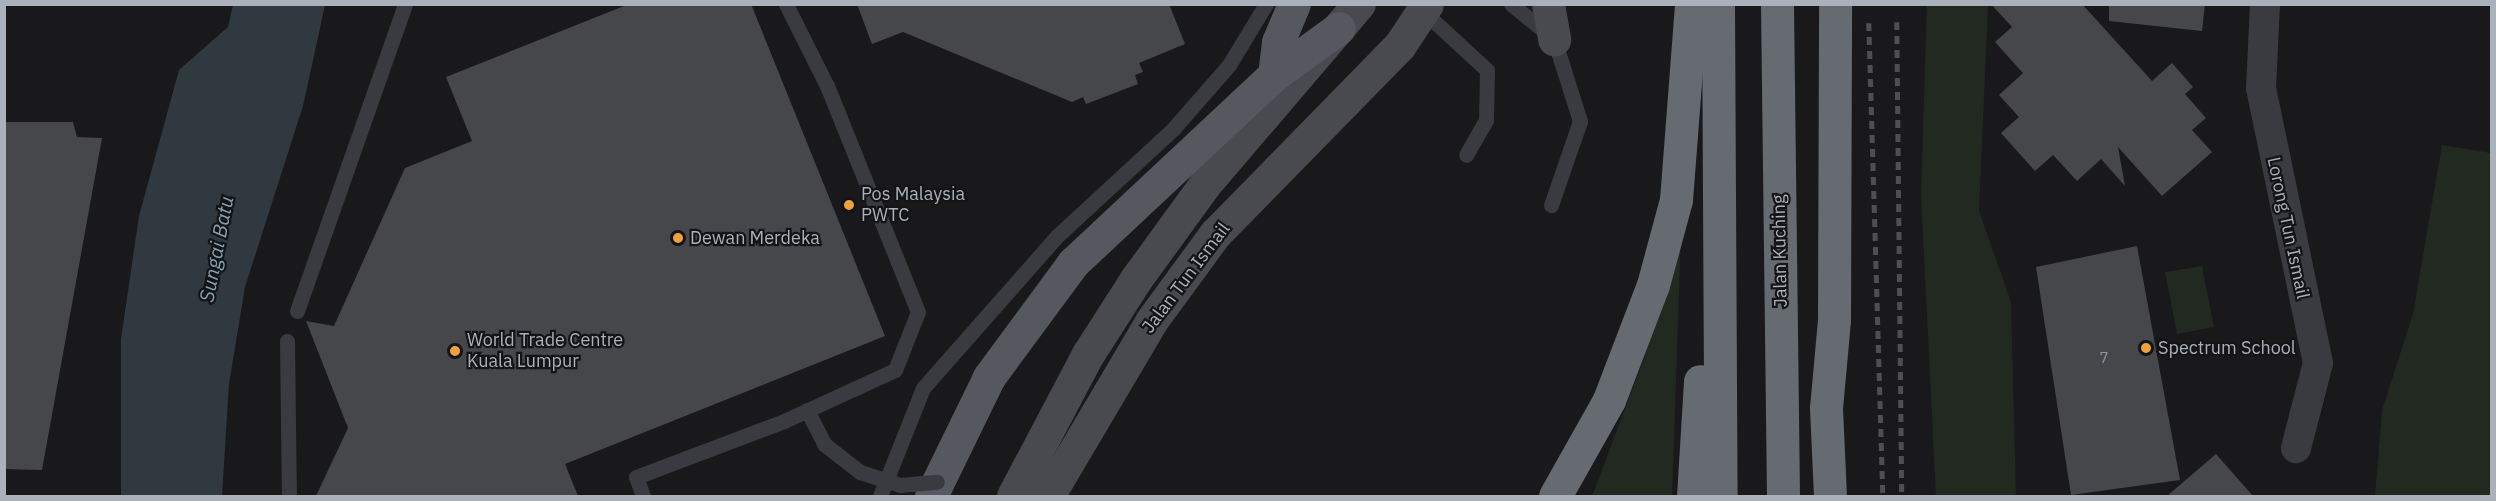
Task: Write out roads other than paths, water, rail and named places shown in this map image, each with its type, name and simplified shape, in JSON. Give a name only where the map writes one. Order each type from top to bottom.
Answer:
[{"type":"highway","points":[[1555,496],[1609,400],[1656,275],[1676,200],[1691,4]]},
{"type":"highway","points":[[1718,4],[1721,496]]},
{"type":"highway","name":"Jalan Kuching","points":[[1777,4],[1783,496]]},
{"type":"highway","points":[[1830,496],[1826,408],[1834,320],[1838,119],[1835,4]]},
{"type":"highway","points":[[1693,496],[1706,230],[1719,197]]},
{"type":"main road","points":[[1274,75],[1278,42],[1294,4]]},
{"type":"main road","points":[[934,489],[989,377],[1046,296],[1073,263],[1274,75],[1349,16]]},
{"type":"street","points":[[1548,4],[1554,39]]},
{"type":"street","name":"Lorong Tun Ismail","points":[[2265,4],[2261,88],[2318,363],[2296,448]]},
{"type":"street","name":"Jalan Tun Ismail","points":[[1048,496],[1152,320],[1215,234],[1400,45],[1422,7]]},
{"type":"street","name":"Jalan Tun Ismail","points":[[1013,496],[1088,354],[1136,279],[1205,184],[1349,16]]},
{"type":"lane","points":[[297,310],[405,4]]},
{"type":"lane","points":[[643,496],[636,477],[807,410],[895,370],[918,312],[827,86],[786,4]]},
{"type":"lane","points":[[880,496],[923,388],[1056,237],[1173,129],[1229,65],[1266,4]]},
{"type":"lane","points":[[1511,4],[1554,39],[1580,121],[1551,205]]},
{"type":"lane","points":[[1422,7],[1487,70],[1486,120],[1466,155]]},
{"type":"lane","points":[[287,341],[289,496]]},
{"type":"lane","points":[[807,410],[824,444],[860,472],[900,485],[934,489]]},
{"type":"water","name":"Sungai Batu","points":[[233,5],[325,5],[303,106],[245,287],[229,384],[222,496],[121,496],[121,339],[139,216],[179,70],[228,27]]},
{"type":"railway","points":[[1897,22],[1902,496]]},
{"type":"railway","points":[[1869,23],[1883,496]]},
{"type":"place","name":"Pos Malaysia PWTC","points":[[849,205]]},
{"type":"place","name":"Dewan Merdeka","points":[[678,238]]},
{"type":"place","name":"Spectrum School","points":[[2146,348]]},
{"type":"place","name":"World Trade Centre Kuala Lumpur","points":[[455,351]]}]
